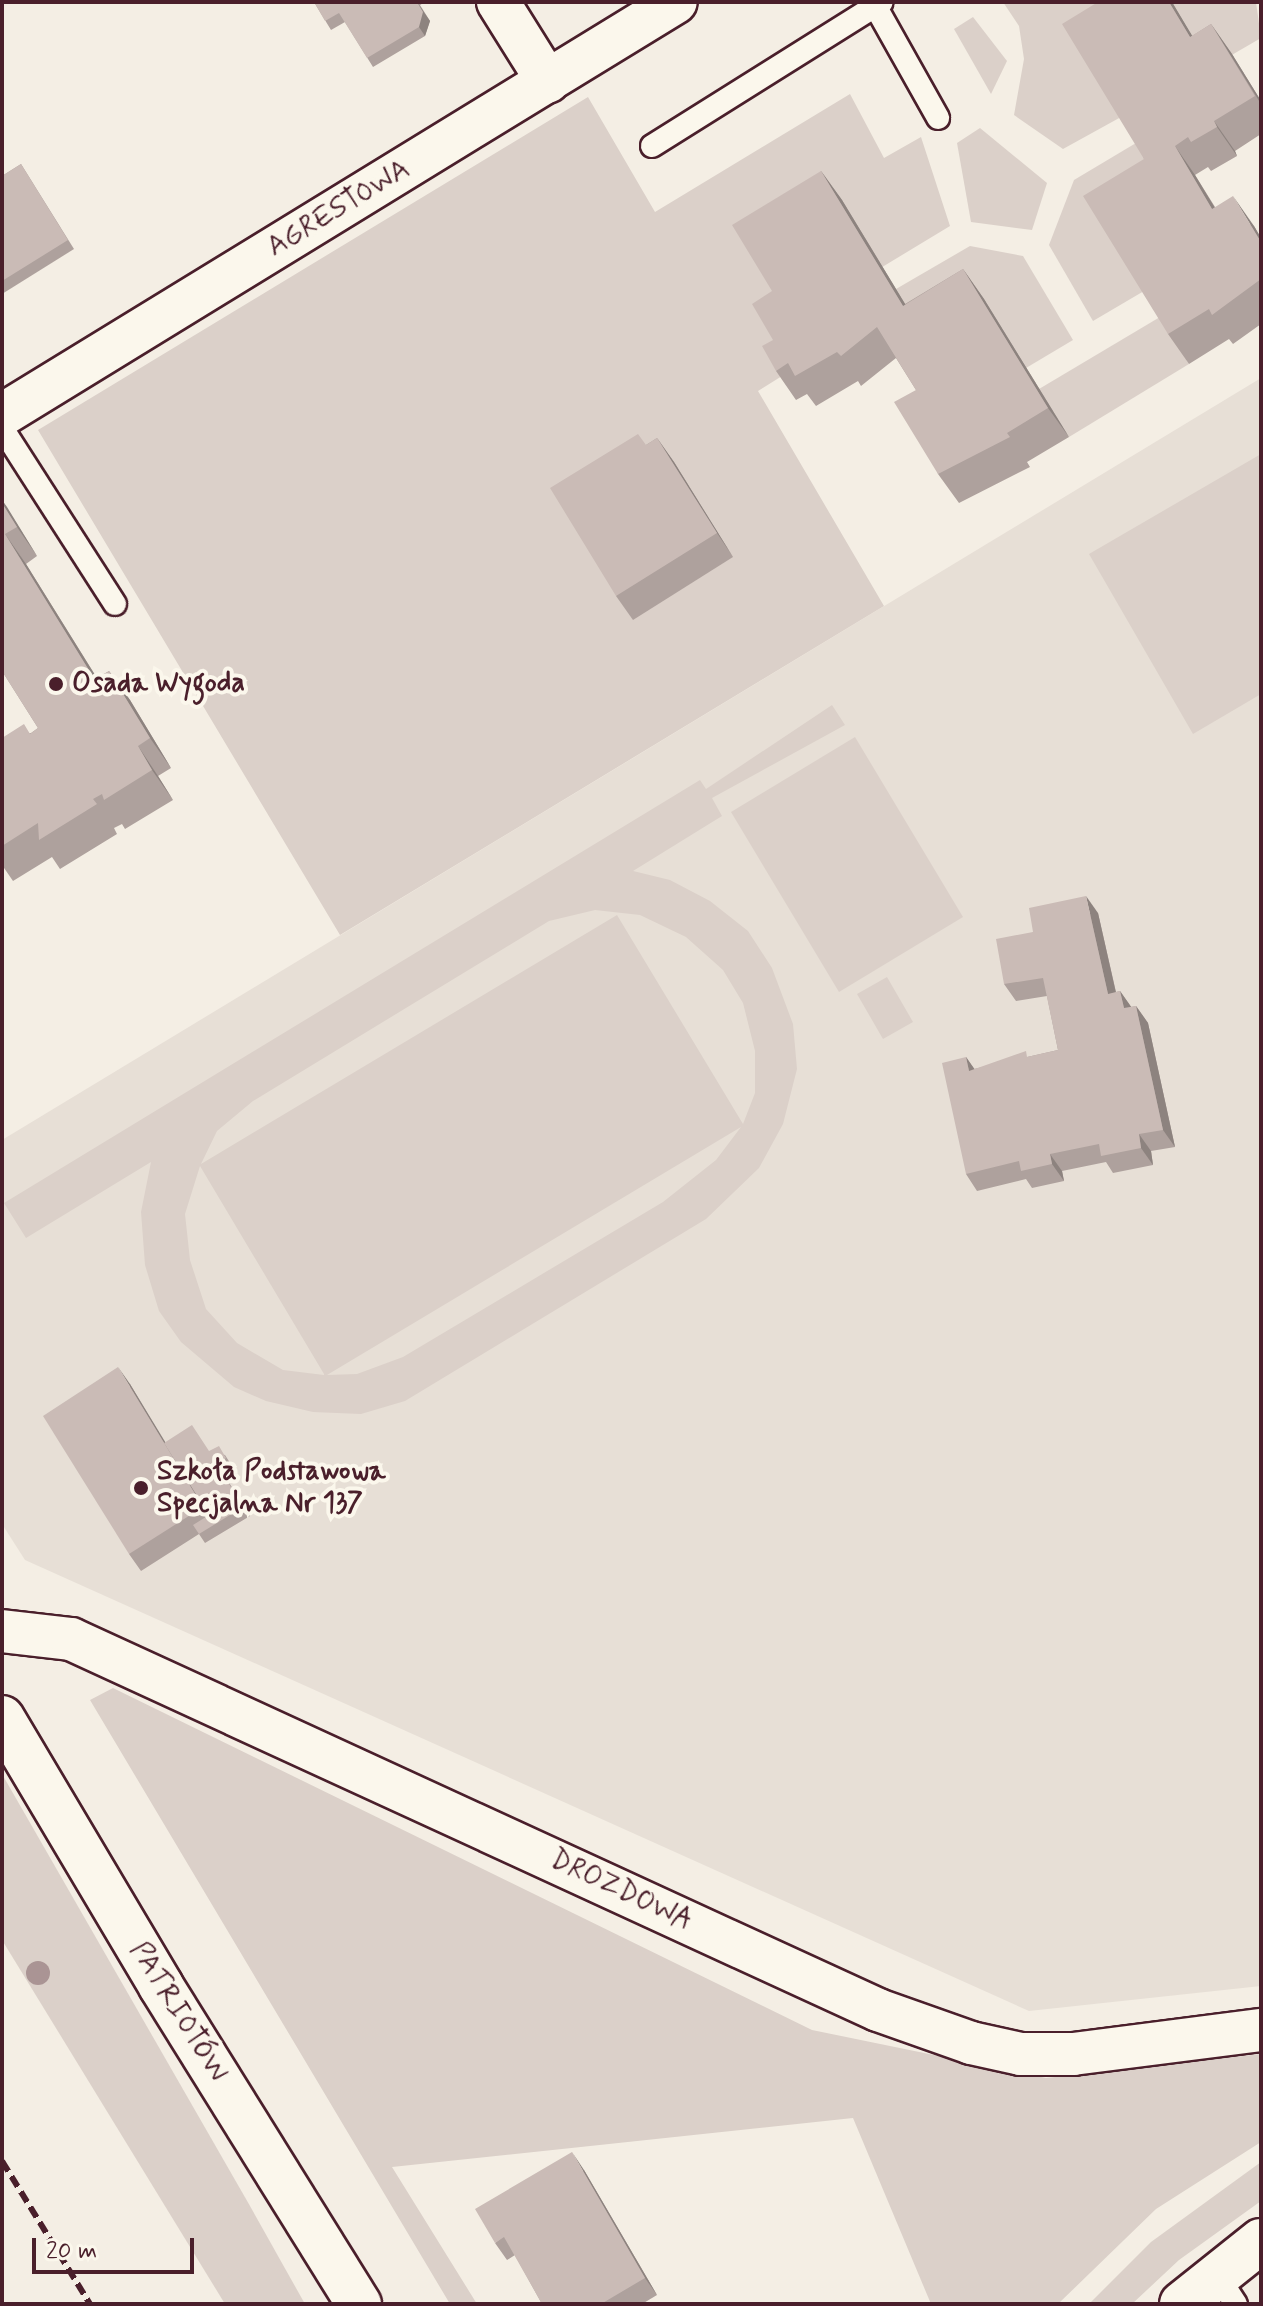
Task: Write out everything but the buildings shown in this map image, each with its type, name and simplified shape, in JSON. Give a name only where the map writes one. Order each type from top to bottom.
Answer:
[{"type":"main road","name":"PATRIOTÓW","points":[[2,1718],[161,1986],[359,2304]]},
{"type":"main road","points":[[1182,2304],[1227,2290],[1261,2241]]},
{"type":"street","points":[[498,2],[548,82]]},
{"type":"street","name":"AGRESTOWA","points":[[2,415],[676,2]]},
{"type":"street","name":"DROZDOWA","points":[[2,1631],[71,1639],[878,2010],[971,2043],[1021,2054],[1073,2054],[1261,2030]]},
{"type":"lane","points":[[652,146],[877,3],[938,118]]},
{"type":"lane","points":[[2,428],[115,604]]},
{"type":"shaded area","points":[[1003,2],[1167,2],[1121,117],[1063,149],[1014,115],[1024,59],[1019,26]]},
{"type":"shaded area","points":[[1172,2],[1256,2],[1261,38],[1211,67]]},
{"type":"shaded area","points":[[973,17],[1007,61],[991,94],[954,29]]},
{"type":"shaded area","points":[[850,94],[884,158],[921,137],[950,226],[793,321],[782,376],[758,391],[884,606],[340,935],[38,430],[588,97],[655,212]]},
{"type":"shaded area","points":[[980,128],[1047,183],[1032,230],[971,222],[957,143]]},
{"type":"shaded area","points":[[1136,143],[1165,189],[1144,291],[1093,321],[1049,245],[1074,180]]},
{"type":"shaded area","points":[[970,246],[1023,256],[1073,340],[1026,368],[924,335],[896,289]]},
{"type":"shaded area","points":[[1160,317],[1189,364],[1069,437],[1039,389]]},
{"type":"shaded area","points":[[1261,378],[1261,1986],[1029,2011],[25,1560],[2,1524],[2,1140]]},
{"type":"shaded area","points":[[1261,454],[1261,694],[1193,734],[1089,554]]},
{"type":"shaded area","points":[[832,705],[845,725],[712,798],[722,816],[633,871],[670,880],[710,901],[748,931],[772,968],[793,1024],[797,1069],[783,1124],[759,1168],[706,1219],[405,1401],[361,1414],[313,1412],[266,1401],[234,1387],[181,1342],[159,1311],[145,1265],[141,1212],[151,1162],[26,1238],[4,1203],[700,780],[706,789]],"holes":[[[595,910],[640,915],[686,937],[723,970],[743,1003],[755,1051],[755,1093],[743,1124],[617,915],[201,1164],[217,1131],[253,1101],[549,921]],[[741,1127],[716,1160],[663,1202],[403,1357],[357,1374],[327,1375]],[[200,1166],[324,1375],[283,1370],[237,1343],[206,1309],[190,1260],[185,1214]]]},
{"type":"shaded area","points":[[855,737],[963,917],[839,992],[731,812]]},
{"type":"shaded area","points":[[887,977],[913,1022],[883,1039],[857,994]]},
{"type":"shaded area","points":[[113,1688],[812,2030],[1046,2078],[1261,2054],[1261,2142],[1156,2209],[1058,2304],[931,2304],[853,2118],[392,2167],[477,2304],[450,2304],[90,1700]]},
{"type":"shaded area","points":[[2,1774],[305,2304],[225,2304],[2,1940]]},
{"type":"shaded area","points":[[1261,2162],[1261,2201],[1179,2260],[1132,2304],[1089,2304],[1151,2242]]},
{"type":"railway","points":[[2,2161],[90,2304]]},
{"type":"place","name":"Osada Wygoda","points":[[56,684]]},
{"type":"place","name":"Szkoła Podstawowa Specjalna Nr 137","points":[[141,1488]]}]
